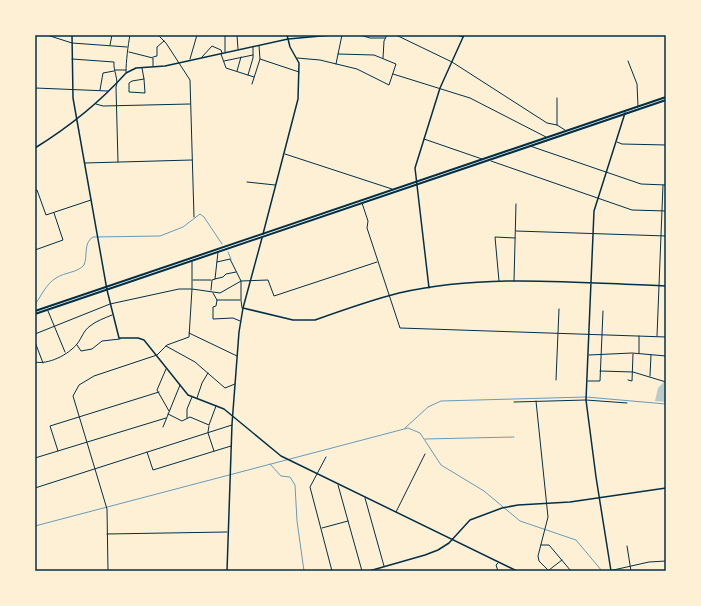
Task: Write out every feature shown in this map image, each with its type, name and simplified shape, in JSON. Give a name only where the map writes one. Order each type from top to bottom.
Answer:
[{"type":"highway","points":[[35,314],[530,146],[666,97]]},
{"type":"highway","points":[[35,311],[547,137],[666,100]]},
{"type":"street","points":[[47,35],[72,43],[127,47]]},
{"type":"street","points":[[72,35],[71,89],[107,290],[116,333],[120,338]]},
{"type":"street","points":[[110,46],[112,35]]},
{"type":"street","points":[[35,148],[96,104],[118,82],[126,71],[128,52],[127,47],[130,35]]},
{"type":"street","points":[[158,35],[164,41],[177,63],[190,80],[194,217]]},
{"type":"street","points":[[190,60],[197,35]]},
{"type":"street","points":[[225,35],[225,53]]},
{"type":"street","points":[[237,35],[238,50]]},
{"type":"street","points":[[227,571],[232,424],[234,417],[240,321],[298,99],[299,72],[297,58],[290,47],[288,35]]},
{"type":"street","points":[[100,91],[103,73],[177,63],[288,39],[332,35]]},
{"type":"street","points":[[336,64],[342,35]]},
{"type":"street","points":[[360,35],[370,38],[385,38]]},
{"type":"street","points":[[383,59],[386,35]]},
{"type":"street","points":[[396,35],[452,62],[547,123],[557,125],[566,131]]},
{"type":"street","points":[[429,288],[421,208],[415,182],[415,168],[440,88],[464,36],[456,35]]},
{"type":"street","points":[[152,67],[153,58],[157,56],[157,47],[164,41]]},
{"type":"street","points":[[202,57],[204,53],[212,46],[221,50],[226,68],[254,77]]},
{"type":"street","points":[[252,84],[260,59],[259,46]]},
{"type":"street","points":[[248,75],[253,55],[253,47]]},
{"type":"street","points":[[128,52],[153,58]]},
{"type":"street","points":[[297,58],[357,69],[389,85],[396,64],[374,55],[338,54]]},
{"type":"street","points":[[224,61],[253,55]]},
{"type":"street","points":[[237,72],[241,57]]},
{"type":"street","points":[[72,59],[113,61],[114,71],[118,82],[116,87],[118,162]]},
{"type":"street","points":[[260,59],[299,72]]},
{"type":"street","points":[[628,61],[637,84],[638,107]]},
{"type":"street","points":[[142,67],[144,79],[145,93],[129,92],[129,83],[144,79]]},
{"type":"street","points":[[393,74],[470,98],[547,137]]},
{"type":"street","points":[[35,88],[109,91]]},
{"type":"street","points":[[557,98],[557,125]]},
{"type":"street","points":[[96,104],[103,106],[117,106],[190,104]]},
{"type":"street","points":[[625,113],[597,197],[594,211],[586,400],[610,571],[649,562],[666,561]]},
{"type":"street","points":[[424,139],[482,159]]},
{"type":"street","points":[[616,142],[622,144],[666,145]]},
{"type":"street","points":[[530,146],[640,184],[666,185]]},
{"type":"street","points":[[284,154],[392,190]]},
{"type":"street","points":[[84,163],[192,160]]},
{"type":"street","points":[[489,160],[632,210],[666,211]]},
{"type":"street","points":[[247,182],[276,185]]},
{"type":"street","points":[[657,337],[663,185]]},
{"type":"street","points":[[35,190],[38,190],[46,215],[91,200]]},
{"type":"street","points":[[362,203],[368,221],[367,228],[400,328],[666,338]]},
{"type":"street","points":[[514,281],[516,204]]},
{"type":"street","points":[[35,250],[63,240],[54,212]]},
{"type":"street","points":[[516,231],[666,236]]},
{"type":"street","points":[[499,281],[495,237],[515,238]]},
{"type":"street","points":[[214,279],[218,262],[218,252]]},
{"type":"street","points":[[218,262],[230,259],[241,281],[241,300],[243,308]]},
{"type":"street","points":[[108,571],[106,503],[73,396],[80,384],[94,376],[156,355],[172,342],[189,337],[192,261]]},
{"type":"street","points":[[35,334],[110,304],[166,291],[192,289],[224,292],[241,281],[251,279],[268,280],[274,296],[378,261]]},
{"type":"street","points":[[192,280],[212,280],[224,277],[226,274],[237,272]]},
{"type":"street","points":[[212,280],[212,292],[216,300],[216,306],[213,307],[213,319],[233,318],[240,321]]},
{"type":"street","points":[[243,308],[303,321],[315,320],[390,296],[429,288],[499,281],[666,286]]},
{"type":"street","points":[[216,300],[241,300]]},
{"type":"street","points":[[556,380],[559,309]]},
{"type":"street","points":[[48,310],[66,353]]},
{"type":"street","points":[[587,381],[600,381],[603,311]]},
{"type":"street","points":[[35,362],[43,363],[66,353],[77,344],[82,333],[90,326],[112,315]]},
{"type":"street","points":[[188,333],[237,356]]},
{"type":"street","points":[[639,336],[639,354]]},
{"type":"street","points":[[77,344],[81,351],[86,352],[102,342],[120,338],[141,338],[148,344],[188,395],[216,405],[234,417],[281,456],[517,571]]},
{"type":"street","points":[[35,342],[43,363]]},
{"type":"street","points":[[166,346],[195,362],[225,388],[236,384]]},
{"type":"street","points":[[628,380],[632,381],[634,354]]},
{"type":"street","points":[[588,355],[639,354],[666,356]]},
{"type":"street","points":[[650,376],[651,355]]},
{"type":"street","points":[[167,368],[157,390],[169,411]]},
{"type":"street","points":[[600,371],[633,372],[666,382]]},
{"type":"street","points":[[196,398],[208,373]]},
{"type":"street","points":[[163,427],[180,385]]},
{"type":"street","points":[[58,451],[50,426],[159,392]]},
{"type":"street","points":[[187,419],[187,409],[192,397]]},
{"type":"street","points":[[514,402],[586,400],[627,403]]},
{"type":"street","points":[[536,401],[548,517],[538,558],[548,570],[562,560]]},
{"type":"street","points":[[214,452],[208,432],[216,405]]},
{"type":"street","points":[[168,414],[182,421],[190,416],[209,426]]},
{"type":"street","points":[[35,458],[166,418]]},
{"type":"street","points":[[35,488],[232,424]]},
{"type":"street","points":[[147,451],[153,470],[232,446]]},
{"type":"street","points":[[396,512],[424,454]]},
{"type":"street","points":[[326,457],[310,486],[332,571]]},
{"type":"street","points":[[338,484],[362,571]]},
{"type":"street","points":[[369,571],[432,553],[444,546],[470,520],[489,512],[514,506],[600,498],[666,488]]},
{"type":"street","points":[[365,497],[384,567]]},
{"type":"street","points":[[321,528],[348,521]]},
{"type":"street","points":[[107,534],[228,532]]},
{"type":"street","points":[[541,546],[549,545],[571,571]]},
{"type":"street","points":[[627,546],[631,571]]},
{"type":"street","points":[[498,562],[496,565],[498,571]]},
{"type":"shaded area","points":[[664,382],[666,383],[666,402],[655,401],[658,388]]},
{"type":"waterway","points":[[35,305],[52,281],[60,276],[78,270],[84,265],[87,246],[93,237],[160,236],[183,227],[200,214],[204,217],[222,244]]},
{"type":"waterway","points":[[228,252],[231,259]]},
{"type":"waterway","points":[[405,428],[428,407],[441,401],[586,397],[666,404]]},
{"type":"waterway","points":[[35,526],[408,428],[420,433],[441,465],[484,491],[520,521],[576,540],[602,571]]},
{"type":"waterway","points":[[425,439],[514,437]]},
{"type":"waterway","points":[[270,464],[281,476],[290,477],[295,485],[297,521],[304,571]]}]
